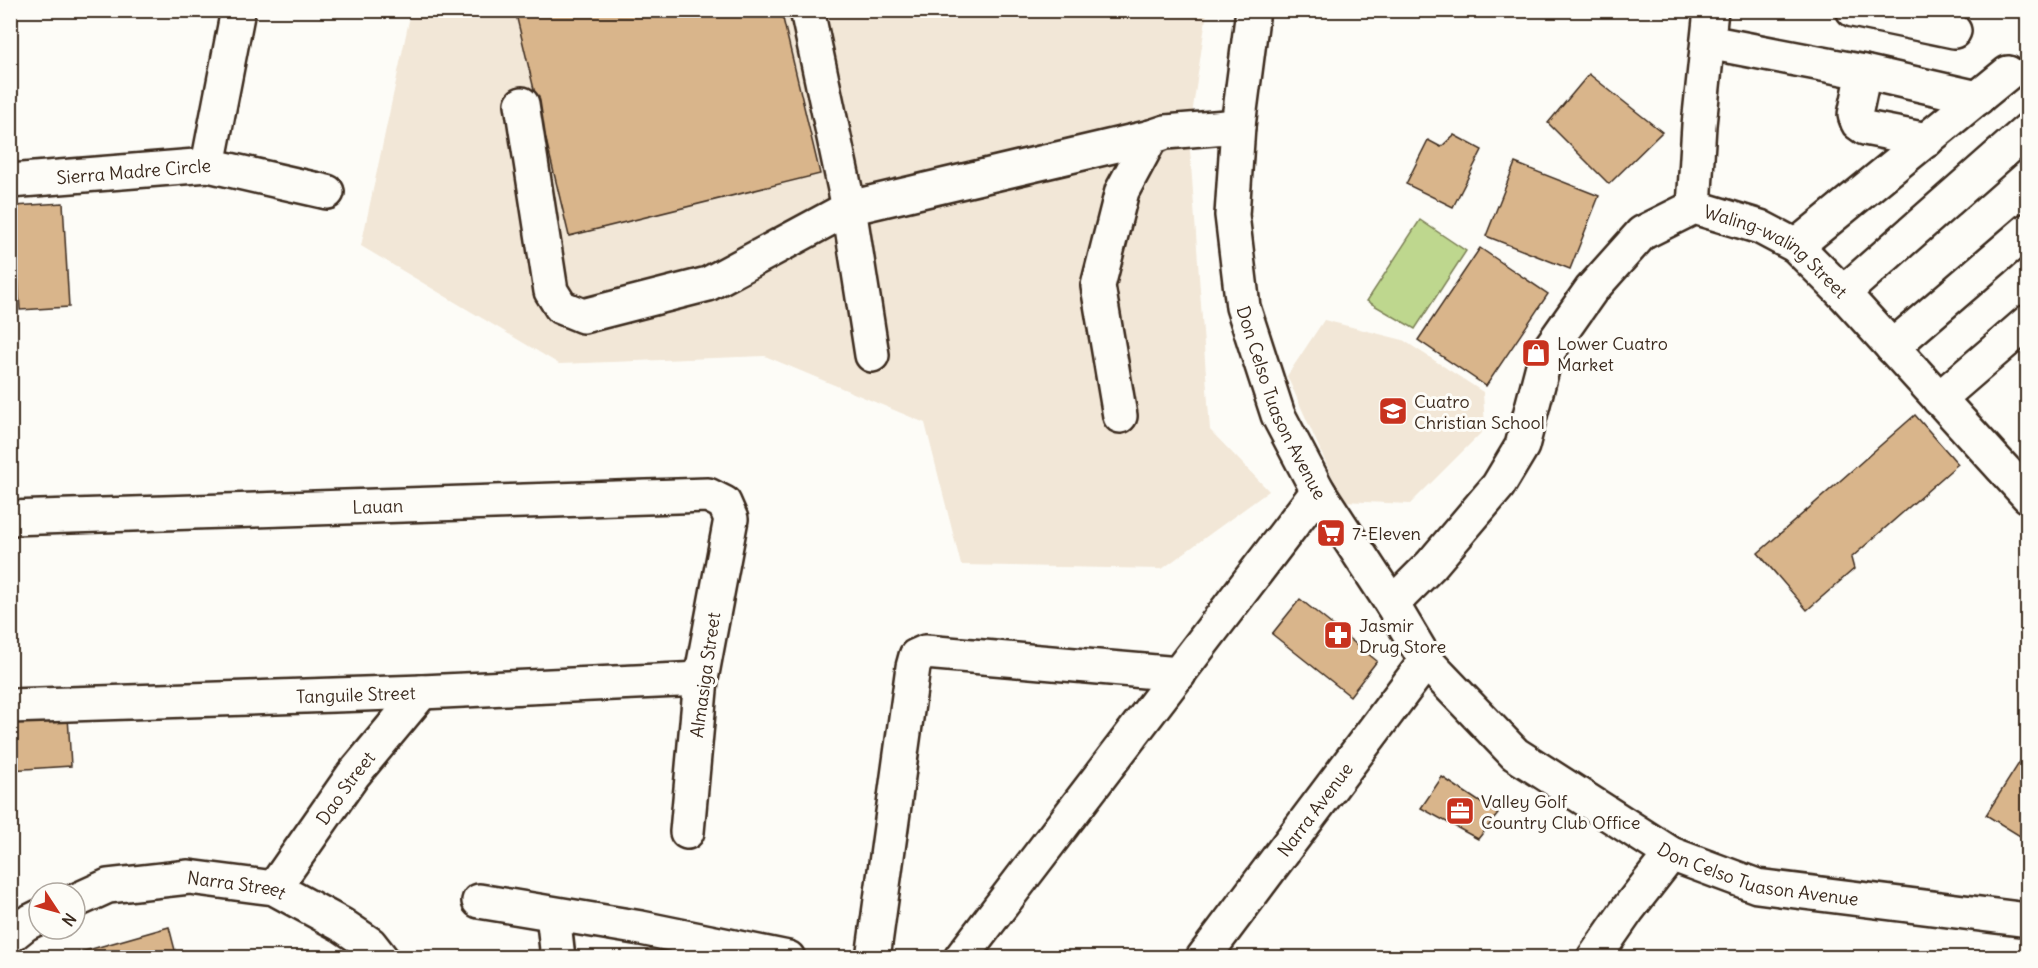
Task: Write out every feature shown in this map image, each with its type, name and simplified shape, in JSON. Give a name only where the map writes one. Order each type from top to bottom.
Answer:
[{"type":"street","name":"Sierra Madre Circle","points":[[10,181],[207,165],[238,10]]},
{"type":"street","points":[[807,10],[849,208],[872,355]]},
{"type":"street","name":"Don Celso Tuason Avenue","points":[[1253,10],[1238,126],[1232,215],[1243,307],[1278,415],[1318,492],[1392,604],[1426,661],[1515,754],[1671,854],[1757,886],[2028,920]]},
{"type":"street","points":[[1694,207],[1699,125],[1711,10]]},
{"type":"street","points":[[1852,10],[1954,31]]},
{"type":"street","points":[[1708,42],[1864,72],[1978,98]]},
{"type":"street","points":[[1864,72],[1855,115],[1858,123],[1865,128],[1927,140]]},
{"type":"street","points":[[1796,246],[2008,73]]},
{"type":"street","points":[[522,104],[551,291],[561,307],[583,316],[708,284],[849,208],[1166,132],[1238,126]]},
{"type":"street","points":[[1843,293],[2028,130]]},
{"type":"street","points":[[1120,416],[1098,286],[1122,191],[1151,137]]},
{"type":"street","points":[[207,165],[327,192]]},
{"type":"street","name":"Waling-waling Street","points":[[1392,604],[1431,565],[1498,486],[1522,446],[1546,354],[1591,290],[1642,233],[1694,207],[1760,227],[1796,246],[1843,293],[2028,496]]},
{"type":"street","points":[[1892,347],[2028,230]]},
{"type":"street","points":[[1938,399],[2028,322]]},
{"type":"street","points":[[961,957],[1318,492]]},
{"type":"street","name":"Lauan","points":[[10,518],[708,495],[724,503],[731,519]]},
{"type":"street","name":"Almasiga Street","points":[[687,832],[701,679],[731,519]]},
{"type":"street","points":[[873,957],[916,656],[925,652],[1179,674]]},
{"type":"street","name":"Narra Avenue","points":[[1203,957],[1426,661]]},
{"type":"street","name":"Tanguile Street","points":[[10,706],[422,692],[701,679]]},
{"type":"street","name":"Dao Street","points":[[274,888],[353,775],[422,692]]},
{"type":"street","points":[[1594,957],[1671,854]]},
{"type":"street","name":"Narra Street","points":[[87,896],[108,886],[189,877],[274,888],[342,925],[370,944],[381,957]]},
{"type":"street","points":[[479,901],[641,928],[740,953],[788,957]]},
{"type":"street","points":[[553,914],[558,957]]},
{"type":"street","points":[[10,936],[27,923]]},
{"type":"shaded area","points":[[411,11],[1207,11],[1189,136],[1210,430],[1269,491],[1162,569],[961,565],[925,423],[765,356],[559,364],[361,246]]},
{"type":"shaded area","name":"Cuatro Christian School","points":[[1324,320],[1403,340],[1483,392],[1485,429],[1410,504],[1343,501],[1287,376]]},
{"type":"green space","points":[[1420,220],[1466,251],[1415,329],[1367,301]]},
{"type":"building","points":[[515,10],[781,10],[820,174],[569,236]]},
{"type":"building","points":[[1589,74],[1662,132],[1609,184],[1548,123]]},
{"type":"building","points":[[1454,135],[1482,150],[1453,207],[1406,184],[1428,140],[1441,147]]},
{"type":"building","points":[[1515,163],[1599,196],[1570,269],[1486,236]]},
{"type":"building","points":[[63,203],[69,307],[20,310],[14,206]]},
{"type":"building","points":[[1480,248],[1548,294],[1486,386],[1418,340]]},
{"type":"building","points":[[1915,415],[1958,464],[1851,558],[1854,569],[1807,610],[1758,553]]},
{"type":"building","points":[[1300,599],[1377,661],[1350,696],[1272,634]]},
{"type":"building","points":[[68,716],[71,766],[10,770],[10,721]]},
{"type":"building","points":[[2028,749],[2028,841],[1986,815]]},
{"type":"building","name":"Valley Golf Country Club Office","points":[[1442,777],[1498,814],[1478,839],[1421,808]]},
{"type":"building","points":[[169,927],[177,958],[60,958]]},
{"type":"place","name":"Lower Cuatro Market","points":[[1536,353]]},
{"type":"place","name":"Cuatro Christian School","points":[[1393,411]]},
{"type":"place","name":"7-Eleven","points":[[1331,533]]},
{"type":"place","name":"Jasmir Drug Store","points":[[1338,635]]},
{"type":"place","name":"Valley Golf Country Club Office","points":[[1460,811]]}]
